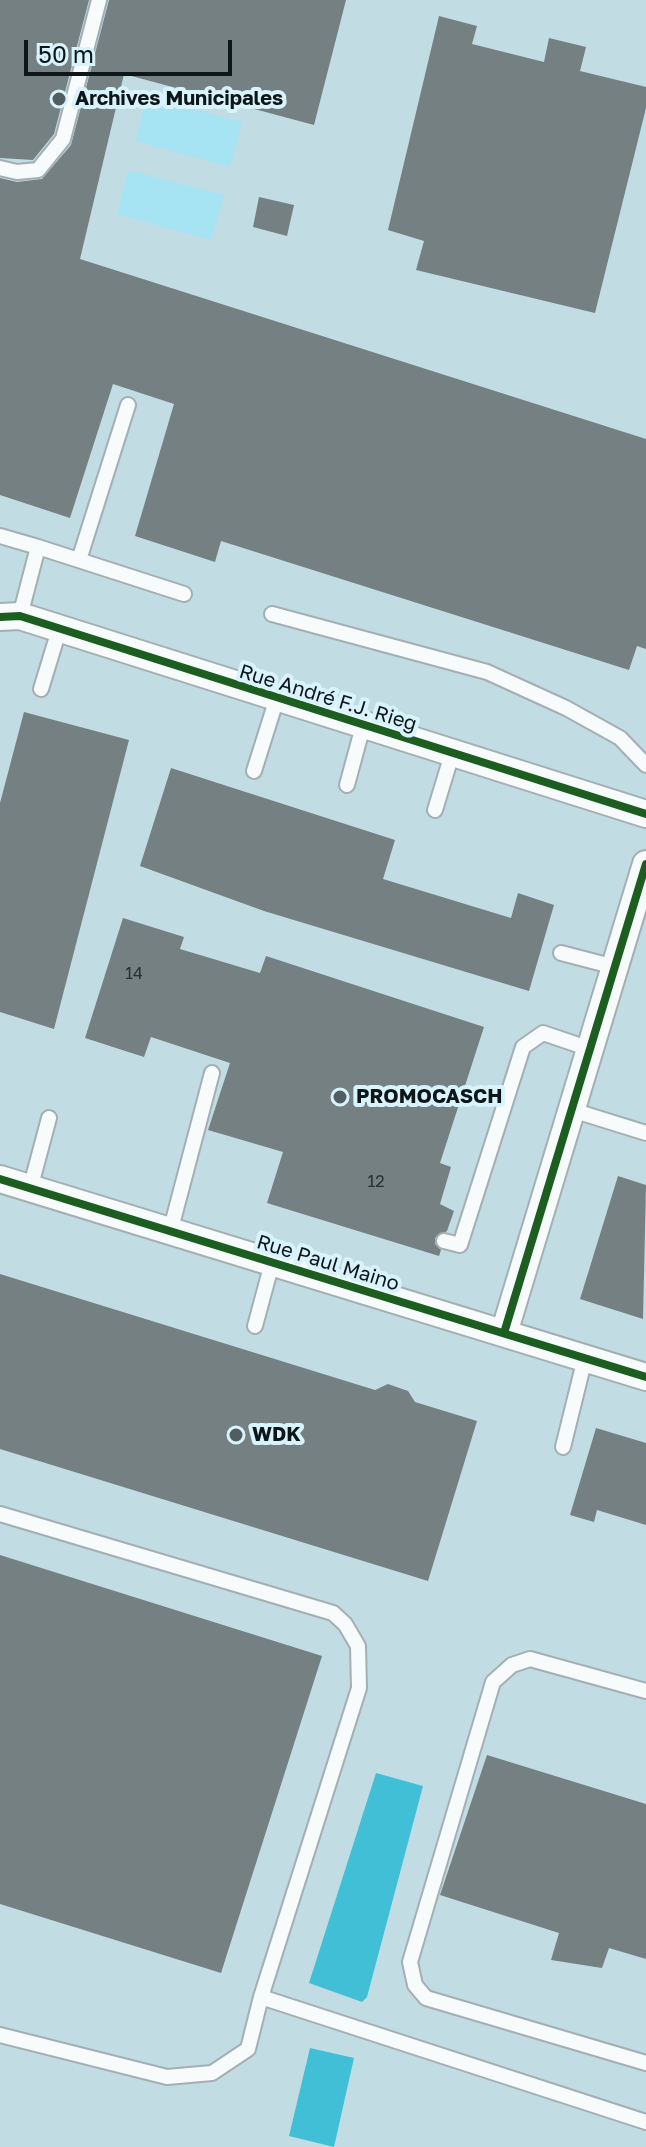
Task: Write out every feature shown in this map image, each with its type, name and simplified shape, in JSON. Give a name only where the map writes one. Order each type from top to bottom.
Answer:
[{"type":"street","name":"Rue André F.J. Rieg","points":[[10,617],[646,814]]},
{"type":"street","points":[[504,1333],[615,967],[639,911],[646,864]]},
{"type":"street","name":"Rue Paul Maino","points":[[0,1179],[646,1377]]},
{"type":"lane","points":[[0,168],[17,172],[38,170],[63,139],[99,0]]},
{"type":"lane","points":[[79,560],[128,405]]},
{"type":"lane","points":[[0,536],[184,594]]},
{"type":"lane","points":[[10,617],[38,547]]},
{"type":"lane","points":[[272,614],[487,672],[566,708],[620,738],[646,765]]},
{"type":"lane","points":[[41,689],[59,630]]},
{"type":"lane","name":"Rue André F.J. Rieg","points":[[254,771],[277,698]]},
{"type":"lane","name":"Rue André F.J. Rieg","points":[[347,785],[363,726]]},
{"type":"lane","points":[[435,810],[452,754]]},
{"type":"lane","points":[[561,953],[615,967]]},
{"type":"lane","points":[[444,1241],[460,1245],[523,1047],[543,1033],[590,1049]]},
{"type":"lane","points":[[170,1232],[212,1073]]},
{"type":"lane","points":[[572,1110],[646,1133]]},
{"type":"lane","points":[[30,1189],[49,1118]]},
{"type":"lane","name":"Rue Paul Maino","points":[[255,1326],[272,1263]]},
{"type":"lane","points":[[563,1447],[585,1358]]},
{"type":"lane","points":[[0,1514],[333,1613],[345,1624],[358,1646],[359,1688],[261,1997],[248,2049],[212,2073],[167,2077],[0,2035]]},
{"type":"lane","points":[[645,2063],[426,1998],[415,1985],[410,1962],[493,1682],[512,1665],[530,1659],[646,1691]]},
{"type":"lane","points":[[261,1997],[646,2122]]},
{"type":"shaded area","points":[[0,0],[646,0],[646,2147],[0,2147]]},
{"type":"shaded area","points":[[147,97],[242,122],[230,167],[135,141]]},
{"type":"shaded area","points":[[128,170],[224,195],[211,240],[117,214]]},
{"type":"shaded area","points":[[376,1773],[423,1786],[367,1997],[362,2002],[309,1983]]},
{"type":"shaded area","points":[[310,2048],[354,2058],[334,2147],[289,2136]]},
{"type":"building","points":[[0,0],[89,0],[54,134],[33,160],[0,158]]},
{"type":"building","points":[[109,0],[346,0],[314,125],[124,74],[80,259],[646,439],[646,649],[637,646],[629,670],[221,541],[215,562],[135,536],[174,404],[113,384],[70,518],[0,495],[0,178],[17,182],[42,179],[71,145]]},
{"type":"building","points":[[439,16],[477,26],[472,44],[544,62],[549,38],[586,47],[580,71],[646,87],[646,108],[595,313],[416,270],[424,241],[388,230]]},
{"type":"building","points":[[259,197],[294,205],[287,236],[253,227]]},
{"type":"building","points":[[24,712],[129,740],[54,1029],[0,1012],[0,803]]},
{"type":"building","points":[[171,768],[395,840],[383,879],[511,918],[518,893],[554,905],[529,991],[264,911],[140,866]]},
{"type":"building","name":"PROMOCASCH","points":[[123,918],[184,937],[180,949],[260,973],[266,956],[484,1027],[440,1163],[451,1167],[440,1204],[454,1211],[447,1231],[435,1238],[435,1244],[441,1250],[439,1256],[267,1203],[283,1152],[208,1130],[230,1063],[151,1037],[144,1057],[85,1038]]},
{"type":"building","points":[[618,1176],[646,1185],[643,1319],[580,1299]]},
{"type":"building","name":"WDK","points":[[0,1274],[375,1390],[388,1384],[408,1391],[415,1402],[477,1421],[428,1581],[0,1449]]},
{"type":"building","points":[[596,1428],[646,1443],[646,1525],[597,1510],[594,1522],[570,1515]]},
{"type":"building","points":[[0,1555],[322,1656],[221,1973],[0,1904]]},
{"type":"building","points":[[487,1755],[646,1804],[646,1959],[609,1948],[602,1968],[551,1960],[559,1933],[440,1895]]},
{"type":"cycle path","points":[[0,617],[20,616],[646,814]]},
{"type":"cycle path","points":[[504,1333],[646,864]]},
{"type":"cycle path","points":[[0,1179],[646,1377]]},
{"type":"place","name":"Archives Municipales","points":[[59,99]]},
{"type":"place","name":"PROMOCASCH","points":[[340,1097]]},
{"type":"place","name":"WDK","points":[[236,1435]]}]
